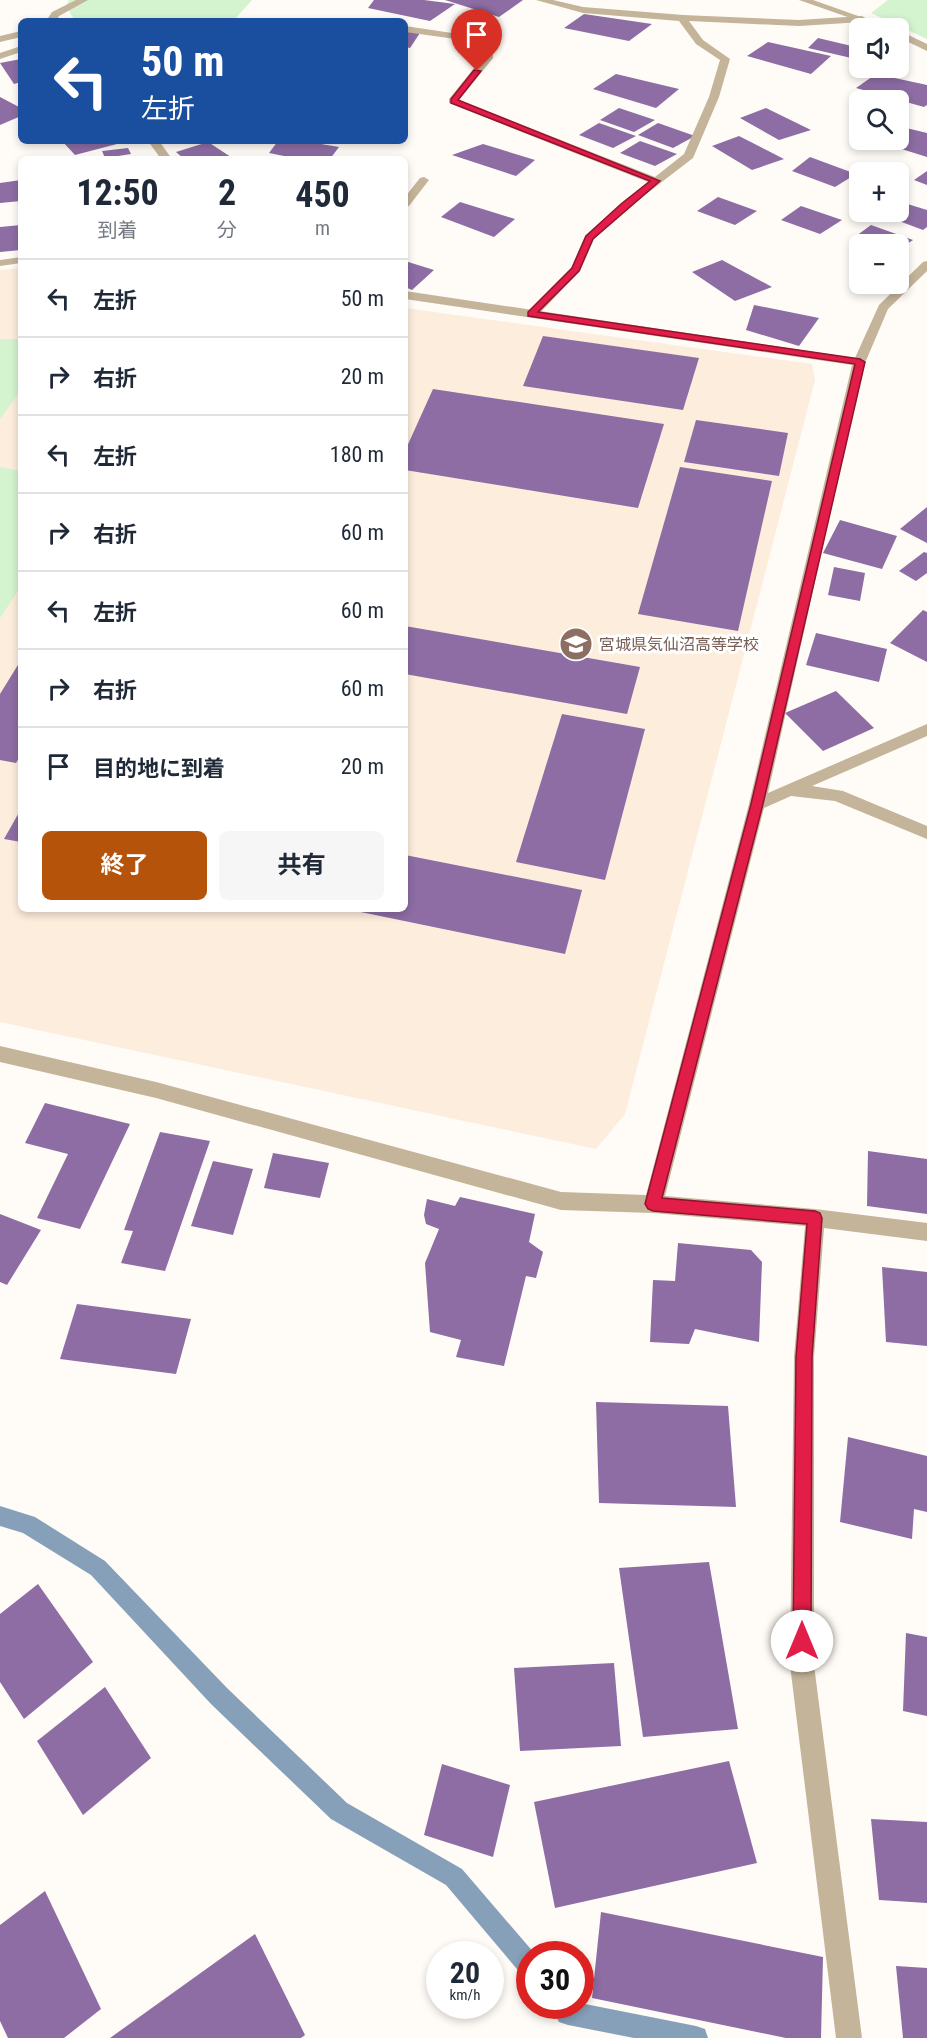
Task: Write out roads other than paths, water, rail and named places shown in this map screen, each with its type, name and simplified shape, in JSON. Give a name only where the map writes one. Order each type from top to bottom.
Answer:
[{"type":"street","points":[[53,18],[55,14],[83,0]]},
{"type":"street","points":[[541,0],[583,10],[683,18],[799,23],[849,20]]},
{"type":"street","points":[[804,0],[859,18]]},
{"type":"street","points":[[532,314],[576,269],[589,238],[624,206],[689,156],[714,97],[725,59],[706,48],[689,32],[683,18]]},
{"type":"street","points":[[408,29],[476,39],[469,50],[489,56],[453,101],[656,181]]},
{"type":"street","points":[[0,39],[18,35]]},
{"type":"street","points":[[909,39],[927,48]]},
{"type":"street","points":[[0,56],[18,50]]},
{"type":"street","points":[[155,144],[165,156]]},
{"type":"street","points":[[408,200],[424,180]]},
{"type":"street","points":[[0,263],[18,260]]},
{"type":"street","points":[[653,1204],[757,804],[860,362],[883,308],[927,264]]},
{"type":"street","points":[[408,295],[860,362]]},
{"type":"street","points":[[757,804],[927,730]]},
{"type":"street","points":[[788,790],[837,795],[927,833]]},
{"type":"street","points":[[0,1054],[156,1090],[561,1201],[653,1204],[815,1218],[927,1232]]},
{"type":"street","points":[[815,1218],[804,1357],[802,1665],[849,2038]]},
{"type":"waterway","points":[[0,1516],[28,1524],[98,1568],[219,1696],[339,1811],[454,1877],[516,1950]]},
{"type":"waterway","points":[[594,2018],[696,2038]]},
{"type":"place","name":"宮城県気仙沼高等学校","points":[[576,644]]}]
